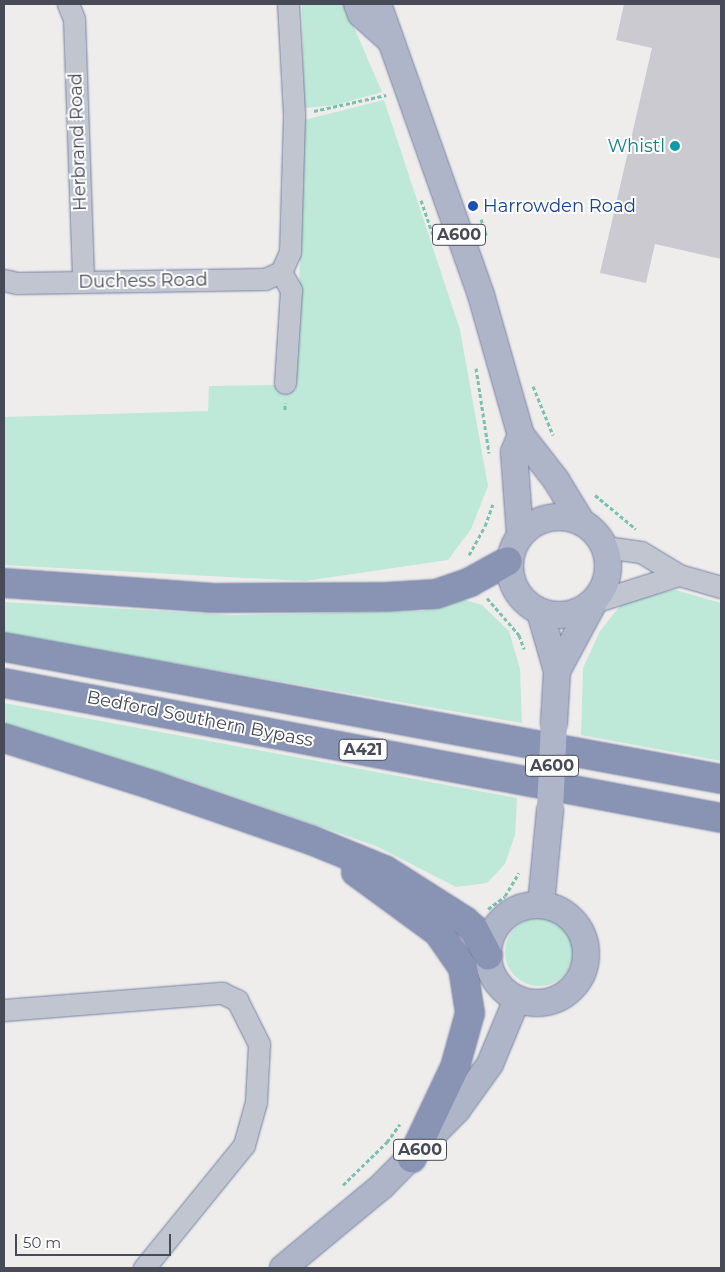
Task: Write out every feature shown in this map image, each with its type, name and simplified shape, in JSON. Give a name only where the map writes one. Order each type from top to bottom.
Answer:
[{"type":"highway","points":[[4,583],[213,598],[386,597],[436,594],[470,582],[508,561]]},
{"type":"highway","name":"Bedford Southern Bypass","points":[[4,647],[721,778]]},
{"type":"highway","name":"Bedford Southern Bypass","points":[[4,683],[721,818]]},
{"type":"highway","points":[[4,738],[312,840],[385,870],[474,929],[488,955]]},
{"type":"highway","points":[[312,840],[438,932],[463,968],[470,1013],[456,1067],[412,1158]]},
{"type":"main road","name":"A600","points":[[357,4],[361,14],[389,38]]},
{"type":"main road","name":"A600","points":[[378,4],[481,295],[521,435],[556,480],[581,521]]},
{"type":"main road","points":[[521,435],[514,452],[520,534],[508,561],[509,577],[515,592],[526,604],[540,612],[582,610],[594,602]]},
{"type":"main road","points":[[520,534],[547,518],[581,521],[605,547],[610,563],[608,576],[557,671]]},
{"type":"main road","name":"A600","points":[[540,612],[557,671],[550,810],[541,904]]},
{"type":"main road","points":[[541,904],[557,908],[571,918],[582,932],[586,948],[585,965],[578,981],[566,993],[551,1001],[534,1003],[518,999],[496,982],[488,955],[490,939],[497,924],[516,909],[541,904]]},
{"type":"main road","name":"A600","points":[[282,1268],[412,1158],[457,1110],[490,1064],[518,999]]},
{"type":"street","name":"Herbrand Road","points":[[68,4],[74,19],[83,282]]},
{"type":"street","points":[[285,382],[291,290],[281,272],[290,252],[294,114],[288,4]]},
{"type":"street","name":"Duchess Road","points":[[4,280],[83,282],[265,279],[281,272]]},
{"type":"street","points":[[605,547],[641,552],[679,575],[721,587]]},
{"type":"street","points":[[594,602],[679,575]]},
{"type":"street","points":[[4,1010],[222,993],[237,1000],[258,1044],[256,1102],[244,1145],[144,1268]]},
{"type":"path","points":[[294,114],[336,108],[390,94]]},
{"type":"path","points":[[418,191],[437,246]]},
{"type":"path","points":[[475,364],[490,462]]},
{"type":"path","points":[[590,490],[644,536]]},
{"type":"path","points":[[467,558],[486,526],[494,499]]},
{"type":"path","points":[[482,593],[519,635],[526,652]]},
{"type":"path","points":[[480,907],[487,910],[505,896],[522,867]]},
{"type":"path","points":[[341,1188],[387,1142],[402,1120]]},
{"type":"green space","points":[[302,4],[344,4],[382,92],[336,105],[304,108]]},
{"type":"green space","points":[[384,100],[460,330],[488,486],[471,529],[448,560],[305,581],[4,565],[4,417],[208,411],[209,386],[278,385],[279,391],[296,390],[304,120]]},
{"type":"green space","points":[[676,590],[721,603],[721,761],[581,735],[583,668],[600,631],[625,600]]},
{"type":"green space","points":[[462,599],[482,605],[509,631],[520,669],[522,723],[4,634],[4,602],[232,615],[423,611]]},
{"type":"green space","points":[[4,703],[517,798],[515,835],[505,864],[487,883],[456,887],[376,846],[180,778],[4,730]]},
{"type":"green space","points":[[539,918],[552,921],[563,928],[570,939],[573,952],[570,965],[563,976],[552,983],[539,986],[526,983],[515,976],[508,965],[505,952],[508,939],[515,928],[526,921]]},
{"type":"building","name":"Whistl","points":[[624,4],[721,4],[721,259],[655,244],[646,283],[600,273],[652,48],[616,40]]},
{"type":"place","name":"Whistl","points":[[675,146]]},
{"type":"place","name":"Harrowden Road","points":[[473,206]]}]
